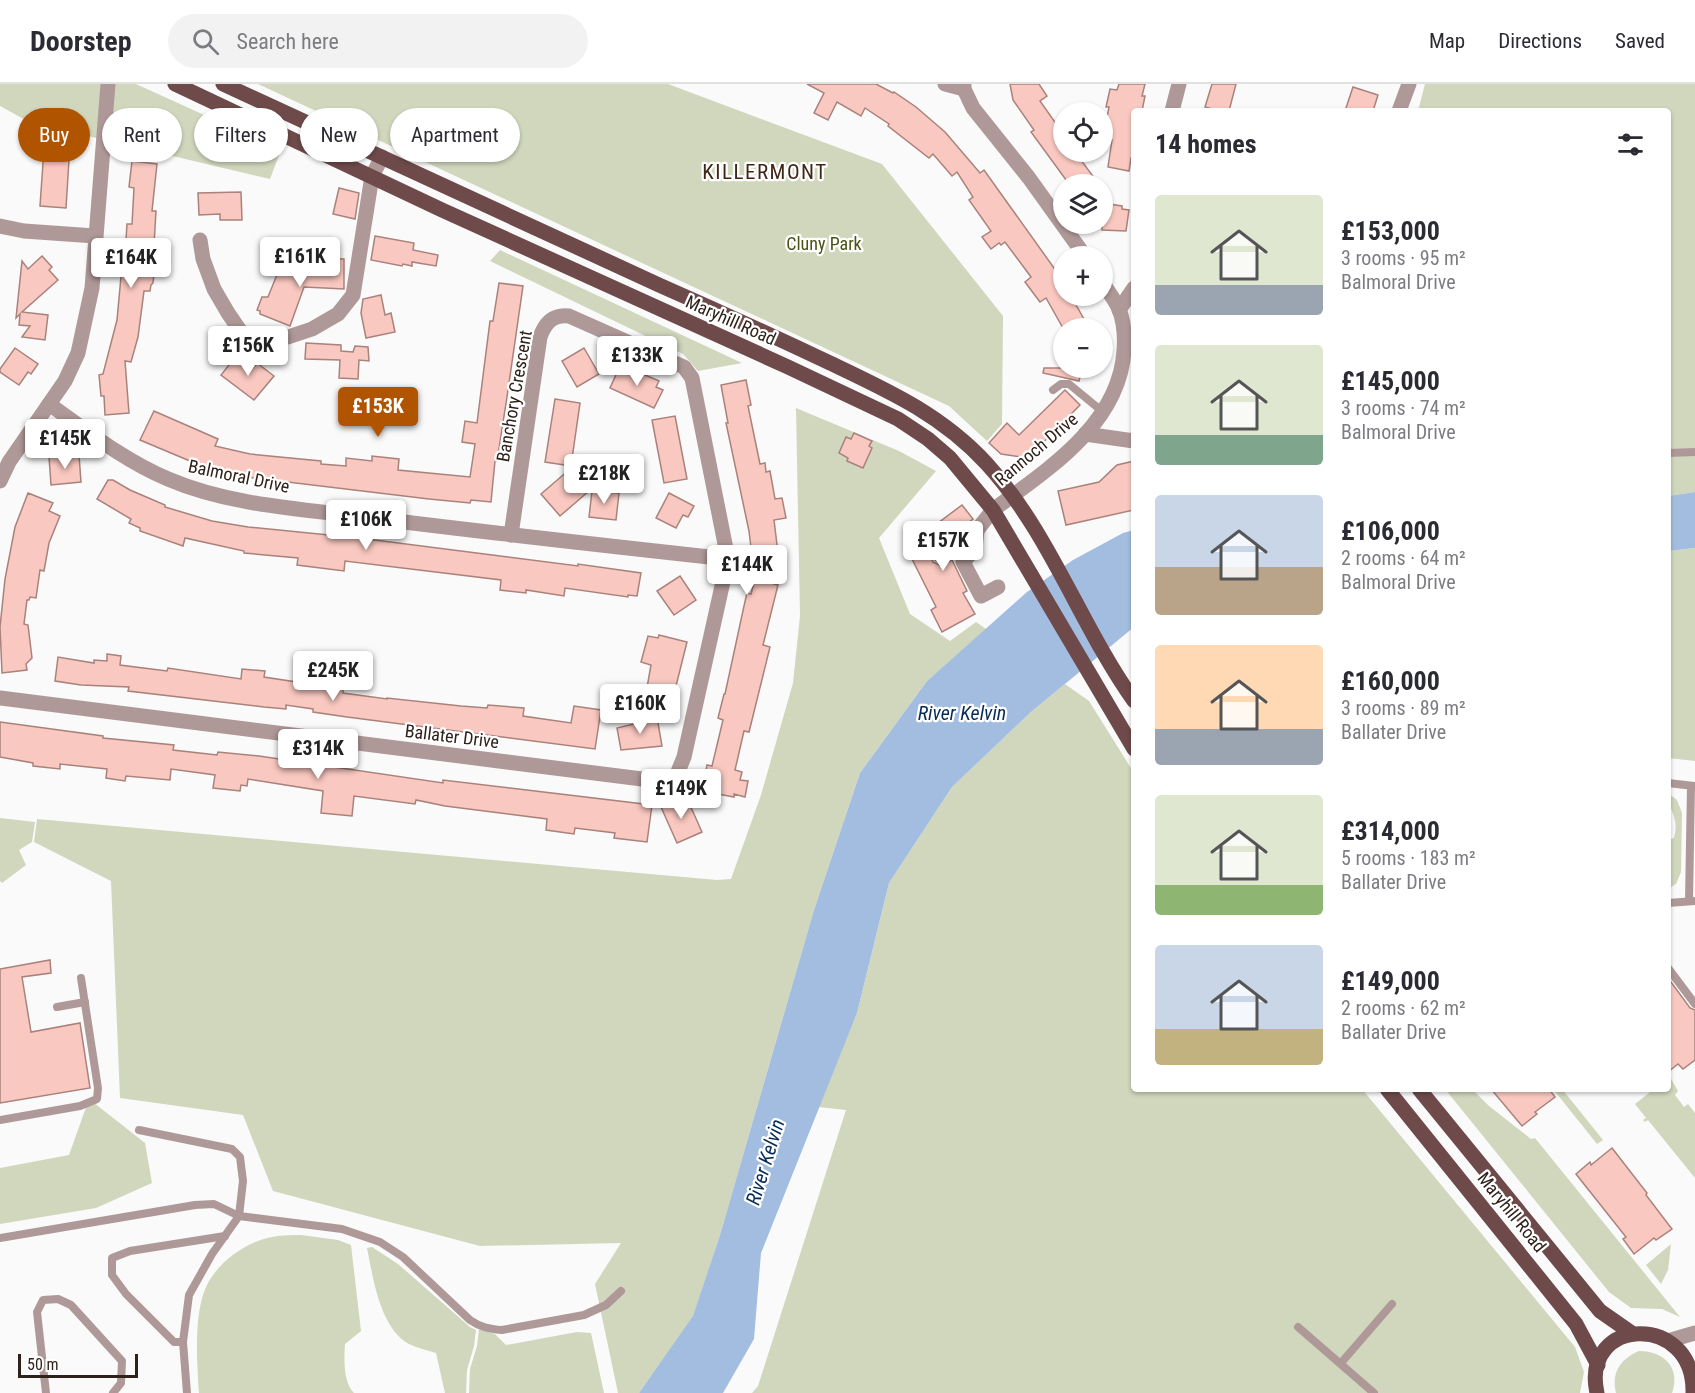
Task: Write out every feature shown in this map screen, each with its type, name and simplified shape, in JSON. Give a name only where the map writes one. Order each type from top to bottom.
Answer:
[{"type":"main road","name":"Maryhill Road","points":[[175,84],[442,210],[788,367],[898,419],[928,439],[950,458],[993,510],[1131,744]]},
{"type":"main road","name":"Maryhill Road","points":[[223,84],[908,400],[954,432],[987,464],[1013,495],[1052,557],[1131,696]]},
{"type":"main road","points":[[1108,708],[1131,698]]},
{"type":"main road","name":"Maryhill Road","points":[[1389,1092],[1576,1324],[1598,1365]]},
{"type":"main road","name":"Maryhill Road","points":[[1421,1092],[1600,1311],[1633,1334]]},
{"type":"main road","points":[[1597,1393],[1598,1365],[1606,1351],[1618,1341],[1633,1334],[1646,1333],[1659,1334],[1671,1340],[1688,1357],[1694,1367],[1692,1393]]},
{"type":"street","points":[[0,481],[5,459],[49,404],[64,381],[78,352],[92,288],[108,84]]},
{"type":"street","points":[[945,84],[964,87],[973,108],[1029,178],[1078,246]]},
{"type":"street","points":[[1173,108],[1179,84]]},
{"type":"street","points":[[1400,108],[1409,84]]},
{"type":"street","points":[[200,240],[203,259],[214,289],[241,332],[247,336],[288,336],[312,329],[338,314],[352,295],[372,176],[382,157]]},
{"type":"street","points":[[0,226],[24,231],[95,236]]},
{"type":"street","points":[[1119,310],[1131,292]]},
{"type":"street","name":"Rannoch Drive","points":[[976,530],[993,510],[1055,463],[1104,413],[1123,364],[1125,334],[1119,310],[1113,300]]},
{"type":"street","name":"Banchory Crescent","points":[[512,535],[540,337],[548,321],[562,315],[569,316],[684,367],[688,372],[692,378],[728,558]]},
{"type":"street","name":"Balmoral Drive","points":[[49,404],[137,464],[168,480],[204,492],[285,507],[512,535],[728,558]]},
{"type":"street","points":[[1085,434],[1131,441]]},
{"type":"street","points":[[941,556],[976,530]]},
{"type":"street","points":[[976,530],[975,549],[963,562],[981,596],[998,587]]},
{"type":"street","name":"Ballater Drive","points":[[0,698],[666,782],[677,774],[684,757],[728,558]]},
{"type":"street","points":[[1671,1340],[1695,1333]]},
{"type":"lane","points":[[1053,390],[1061,384],[1069,384],[1104,413]]},
{"type":"lane","points":[[898,419],[908,400]]},
{"type":"lane","points":[[1671,453],[1695,452]]},
{"type":"lane","points":[[1671,783],[1693,786],[1692,901],[1671,903]]},
{"type":"lane","points":[[1671,972],[1695,1004]]},
{"type":"lane","points":[[0,1120],[80,1106],[97,1099],[98,1088],[81,978]]},
{"type":"lane","points":[[57,1007],[85,1002]]},
{"type":"lane","points":[[140,1130],[232,1149],[240,1157],[243,1180],[239,1216],[212,1254],[189,1295],[183,1342],[187,1390],[178,1393]]},
{"type":"lane","points":[[0,1238],[195,1205],[214,1204],[239,1216],[342,1230],[380,1242],[403,1257],[479,1327],[502,1330],[584,1315],[606,1305],[621,1291]]},
{"type":"lane","points":[[183,1342],[174,1342],[126,1294],[112,1275],[112,1258],[130,1251],[225,1236]]},
{"type":"lane","points":[[46,1393],[37,1312],[44,1300],[58,1299],[71,1305],[122,1361],[121,1383],[113,1393]]},
{"type":"lane","points":[[1341,1363],[1392,1304]]},
{"type":"lane","points":[[1298,1327],[1374,1393]]},
{"type":"green space","points":[[0,84],[136,84],[194,110],[194,161],[182,158],[182,108],[102,108],[102,139],[90,136],[90,108],[18,108],[18,116],[0,106]]},
{"type":"green space","name":"Cluny Park","points":[[258,84],[668,84],[882,164],[1003,316],[1002,424],[987,441],[949,406],[425,162],[520,162],[520,108],[390,108],[390,146],[378,140],[378,108],[310,108]]},
{"type":"green space","points":[[1425,84],[1695,84],[1695,492],[1671,496],[1671,108],[1419,108]]},
{"type":"green space","points":[[198,162],[276,162],[270,179]]},
{"type":"green space","points":[[500,250],[742,363],[698,371],[683,354],[490,261]]},
{"type":"green space","points":[[796,408],[899,451],[936,471],[879,538],[910,614],[950,641],[976,622],[986,629],[927,681],[860,773],[814,910],[720,1235],[693,1317],[639,1393],[618,1393],[595,1284],[621,1243],[480,1246],[273,1191],[243,1115],[120,1098],[111,881],[34,842],[37,819],[717,880],[731,879],[761,795],[793,683],[800,616]]},
{"type":"green space","points":[[1695,548],[1695,761],[1671,758],[1671,551]]},
{"type":"green space","points":[[1065,684],[1089,701],[1131,768],[1131,1092],[1364,1092],[1575,1347],[1584,1372],[1580,1393],[752,1393],[758,1386],[846,1110],[818,1107],[857,1013],[889,883],[952,787],[1031,712]]},
{"type":"green space","points":[[1671,795],[1677,800],[1682,813],[1681,872],[1676,884],[1671,887],[1671,839],[1674,838],[1675,819],[1671,808]]},
{"type":"green space","points":[[0,818],[35,822],[32,842],[19,850],[26,865],[2,883],[0,881]]},
{"type":"green space","points":[[1671,1079],[1678,1091],[1675,1095],[1684,1107],[1688,1104],[1695,1113],[1695,1178],[1648,1120],[1645,1122],[1643,1120],[1646,1118],[1635,1104],[1650,1092],[1671,1092]]},
{"type":"green space","points":[[1447,1092],[1475,1092],[1531,1139],[1535,1138],[1680,1317],[1662,1309],[1631,1308],[1609,1292]]},
{"type":"green space","points":[[1555,1092],[1564,1092],[1603,1140],[1597,1144]]},
{"type":"green space","points":[[89,1099],[145,1143],[152,1183],[96,1208],[0,1224],[0,1168],[69,1155]]},
{"type":"green space","points":[[301,1235],[338,1240],[351,1245],[361,1331],[345,1344],[345,1363],[346,1377],[354,1393],[199,1393],[197,1329],[201,1303],[209,1281],[224,1262],[244,1247],[267,1238]]},
{"type":"green space","points":[[1671,1244],[1668,1270],[1661,1284],[1646,1265]]},
{"type":"green space","points":[[372,1247],[398,1264],[476,1330],[467,1370],[466,1393],[445,1393],[436,1353],[409,1344],[399,1337],[391,1326],[375,1287],[367,1248]]},
{"type":"green space","points":[[479,1329],[495,1334],[506,1345],[577,1332],[591,1333],[604,1393],[469,1393],[470,1369]]},
{"type":"green space","points":[[1639,1351],[1656,1354],[1668,1363],[1674,1376],[1672,1393],[1616,1393],[1615,1379],[1618,1368],[1627,1358]]},
{"type":"water","points":[[1695,492],[1695,548],[1671,551],[1671,496]]},
{"type":"water","name":"River Kelvin","points":[[1131,531],[1131,629],[1031,712],[952,787],[889,883],[857,1013],[761,1253],[754,1339],[723,1393],[639,1393],[693,1316],[720,1235],[814,910],[860,773],[927,681],[1027,592],[1073,560]]},
{"type":"building","points":[[807,84],[876,84],[894,92],[916,107],[945,132],[980,173],[984,170],[1053,267],[1053,306],[1077,306],[1083,318],[1057,318],[1046,298],[1040,302],[1025,282],[1031,277],[1005,242],[991,249],[982,237],[991,231],[969,200],[973,197],[957,172],[952,176],[933,154],[929,158],[888,126],[889,124],[865,108],[861,116],[837,102],[828,120],[814,113],[824,93]]},
{"type":"building","points":[[1010,84],[1039,84],[1047,96],[1040,101],[1053,119],[1053,162],[1082,162],[1091,174],[1062,174],[1031,132],[1034,130],[1013,100]]},
{"type":"building","points":[[1119,84],[1145,84],[1143,108],[1131,108],[1129,171],[1108,167],[1109,162],[1113,162],[1113,102],[1107,102],[1110,89],[1117,90]]},
{"type":"building","points":[[1212,84],[1236,84],[1230,108],[1205,107]]},
{"type":"building","points":[[1353,87],[1378,95],[1374,108],[1346,108]]},
{"type":"building","points":[[43,162],[69,162],[66,208],[40,206]]},
{"type":"building","points":[[132,162],[157,164],[152,211],[156,211],[154,245],[149,245],[147,269],[154,274],[153,283],[150,291],[144,291],[138,337],[131,362],[125,361],[129,413],[105,415],[104,396],[101,396],[99,375],[103,374],[117,320],[127,224],[132,224],[134,188],[129,187]]},
{"type":"building","points":[[339,188],[359,193],[355,219],[333,214]]},
{"type":"building","points":[[241,192],[242,220],[220,220],[220,214],[199,215],[198,193]]},
{"type":"building","points":[[1113,205],[1129,210],[1126,231],[1113,230]]},
{"type":"building","points":[[375,236],[414,243],[413,250],[438,255],[436,266],[412,262],[412,266],[403,264],[402,266],[371,260]]},
{"type":"building","points":[[42,256],[52,267],[49,270],[58,280],[22,312],[48,315],[45,340],[22,337],[30,326],[19,325],[20,314],[16,318],[22,261],[28,269]]},
{"type":"building","points":[[316,258],[344,259],[344,289],[304,287],[290,326],[260,314],[257,310],[262,297],[268,297],[278,272],[287,268],[295,272],[315,273]]},
{"type":"building","points":[[499,283],[523,286],[497,461],[495,461],[491,502],[471,500],[470,503],[429,499],[238,476],[209,469],[140,440],[154,411],[218,439],[215,446],[250,454],[321,461],[321,464],[346,466],[346,458],[372,461],[372,456],[399,459],[398,470],[470,477],[475,444],[462,442],[465,421],[477,423],[490,321],[493,321]]},
{"type":"building","points":[[381,295],[385,315],[391,313],[395,332],[366,338],[361,313],[363,299]]},
{"type":"building","points":[[306,343],[341,345],[341,351],[353,352],[355,346],[368,347],[369,361],[359,360],[358,379],[339,378],[340,360],[305,359]]},
{"type":"building","points":[[15,348],[38,364],[31,374],[28,372],[19,385],[0,372]]},
{"type":"building","points":[[584,348],[599,374],[577,387],[562,361]]},
{"type":"building","points":[[236,356],[252,369],[257,363],[274,376],[254,400],[221,375]]},
{"type":"building","points":[[620,366],[659,381],[656,387],[663,390],[654,408],[610,388]]},
{"type":"building","points":[[1044,368],[1053,368],[1053,375],[1043,373]]},
{"type":"building","points":[[746,380],[751,405],[748,406],[760,464],[765,463],[766,472],[770,471],[775,499],[782,498],[786,518],[774,520],[779,561],[776,561],[771,583],[778,585],[763,645],[770,647],[749,732],[744,731],[735,770],[742,772],[740,780],[748,781],[745,797],[734,794],[734,797],[702,791],[707,765],[712,766],[723,720],[718,718],[747,593],[751,594],[759,563],[753,564],[749,531],[726,423],[728,423],[721,385]]},
{"type":"building","points":[[1065,390],[1080,405],[1028,458],[1001,454],[989,443],[1007,423],[1019,435]]},
{"type":"building","points":[[555,399],[580,403],[571,466],[545,462]]},
{"type":"building","points":[[675,416],[687,479],[664,483],[652,420]]},
{"type":"building","points":[[854,433],[872,441],[869,446],[872,448],[863,468],[847,461],[848,458],[839,453],[846,437],[851,439]]},
{"type":"building","points":[[79,455],[81,482],[51,485],[49,457]]},
{"type":"building","points":[[1131,462],[1131,511],[1066,525],[1058,491],[1099,482],[1117,465]]},
{"type":"building","points":[[570,469],[589,491],[560,516],[541,494]]},
{"type":"building","points":[[108,480],[113,480],[165,507],[212,521],[641,573],[637,596],[628,595],[628,597],[565,588],[564,596],[526,590],[526,593],[500,590],[501,580],[345,561],[344,571],[297,565],[298,558],[244,553],[244,551],[185,538],[183,546],[140,531],[140,528],[129,523],[131,519],[97,499]]},
{"type":"building","points":[[592,491],[619,493],[616,520],[589,517]]},
{"type":"building","points":[[28,493],[53,503],[49,511],[60,516],[49,543],[44,571],[40,570],[36,598],[30,597],[27,600],[24,624],[28,625],[32,658],[26,664],[27,670],[2,673],[0,627],[5,579],[15,527]]},
{"type":"building","points":[[669,493],[694,506],[688,517],[683,515],[676,528],[656,518]]},
{"type":"building","points":[[962,505],[973,519],[935,548],[931,558],[933,562],[941,566],[952,560],[967,591],[963,593],[975,614],[942,632],[931,610],[936,607],[906,547]]},
{"type":"building","points":[[680,576],[696,600],[674,615],[657,591]]},
{"type":"building","points":[[659,635],[687,642],[671,706],[645,699],[651,665],[641,662],[648,636],[658,638]]},
{"type":"building","points":[[107,654],[121,656],[120,665],[167,671],[168,668],[241,679],[242,669],[265,671],[264,677],[343,689],[343,693],[461,706],[487,708],[488,705],[524,708],[523,716],[571,723],[574,706],[601,710],[595,749],[347,717],[286,705],[286,709],[264,707],[128,691],[129,687],[81,685],[55,681],[58,657],[94,663],[94,660],[107,661]]},
{"type":"building","points":[[657,717],[662,746],[621,750],[617,728],[634,724],[634,721]]},
{"type":"building","points":[[0,722],[103,736],[103,738],[174,745],[173,750],[217,755],[218,752],[259,756],[443,783],[443,780],[652,805],[647,842],[614,838],[615,833],[575,828],[574,834],[546,830],[547,819],[416,800],[415,804],[354,796],[352,816],[321,813],[323,791],[248,779],[247,786],[241,785],[240,791],[213,788],[215,775],[171,769],[170,780],[126,776],[125,781],[106,778],[107,769],[60,764],[60,769],[33,766],[33,763],[0,757]]},
{"type":"building","points":[[686,796],[702,832],[677,843],[661,807]]},
{"type":"building","points":[[50,960],[51,973],[22,977],[31,1032],[80,1023],[90,1088],[0,1103],[0,969]]},
{"type":"building","points":[[1671,982],[1690,1008],[1695,1010],[1695,1060],[1683,1069],[1678,1064],[1671,1070]]},
{"type":"building","points":[[1494,1092],[1551,1092],[1555,1097],[1535,1112],[1537,1114],[1522,1126]]},
{"type":"building","points":[[1612,1148],[1672,1229],[1656,1240],[1654,1238],[1634,1254],[1623,1239],[1626,1237],[1576,1174]]},
{"type":"district","name":"KILLERMONT","points":[[765,172]]}]
